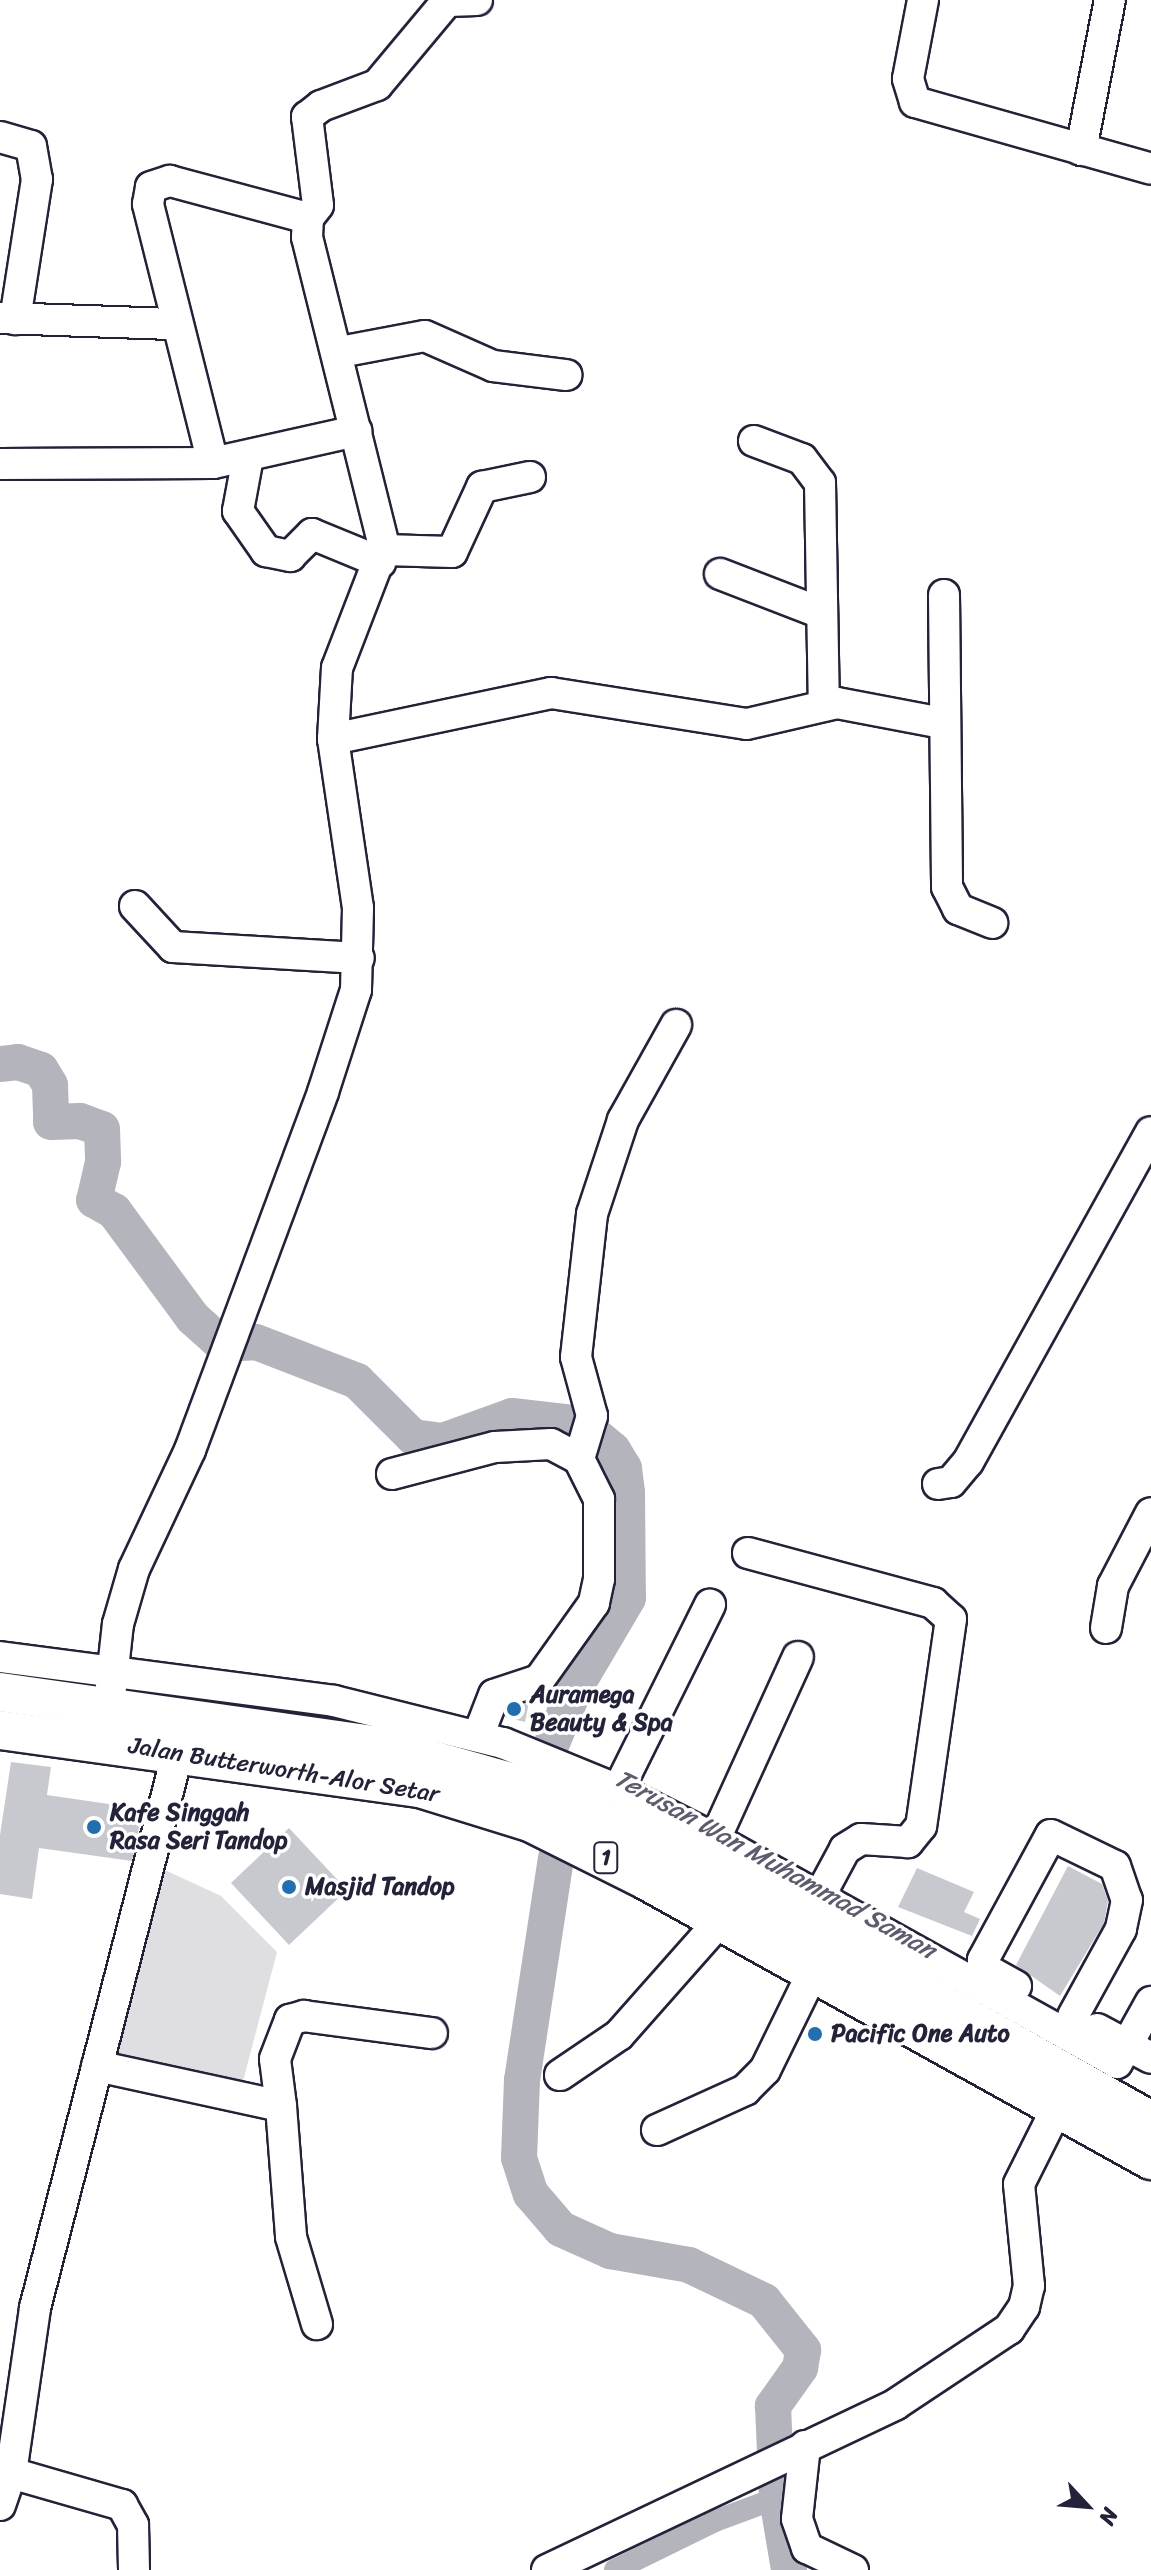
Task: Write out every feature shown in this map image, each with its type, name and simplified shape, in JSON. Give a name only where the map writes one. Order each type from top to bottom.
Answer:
[{"type":"main road","name":"Jalan Butterworth-Alor Setar","points":[[0,1692],[111,1688],[386,1747],[539,1790],[1124,2065],[1151,2121]]},
{"type":"main road","name":"Jalan Butterworth-Alor Setar","points":[[0,1730],[178,1752],[458,1797],[595,1852],[1151,2160]]},
{"type":"street","points":[[111,1688],[118,1624],[134,1569],[190,1450],[323,1092],[356,990],[358,908],[333,739],[337,668],[382,556],[340,352],[307,237],[308,218],[318,205],[307,117],[321,106],[377,85],[448,0],[477,0]]},
{"type":"street","points":[[923,0],[908,79],[915,102],[1151,169]]},
{"type":"street","points":[[1081,150],[1110,0]]},
{"type":"street","points":[[0,137],[31,146],[37,179],[7,319],[176,324]]},
{"type":"street","points":[[213,463],[148,204],[158,181],[308,218]]},
{"type":"street","points":[[340,352],[425,336],[493,366],[566,375]]},
{"type":"street","points":[[0,464],[213,463],[356,431]]},
{"type":"street","points":[[754,441],[802,459],[820,483],[824,704]]},
{"type":"street","points":[[248,457],[238,511],[266,551],[290,556],[312,534],[382,556],[452,552],[482,487],[530,477]]},
{"type":"street","points":[[720,574],[821,613]]},
{"type":"street","points":[[944,595],[942,723],[950,900],[969,917],[992,923]]},
{"type":"street","points":[[333,739],[428,723],[528,694],[573,695],[747,724],[824,704],[855,704],[942,723]]},
{"type":"street","points":[[135,906],[173,947],[359,958]]},
{"type":"street","points":[[478,1736],[494,1695],[539,1680],[594,1603],[599,1499],[580,1456],[592,1416],[576,1357],[592,1214],[623,1120],[676,1025]]},
{"type":"street","points":[[938,1484],[951,1482],[968,1462],[1143,1167],[1151,1132]]},
{"type":"street","points":[[392,1474],[522,1443],[551,1444],[580,1456]]},
{"type":"street","points":[[1106,1628],[1113,1586],[1151,1513]]},
{"type":"street","points":[[748,1553],[938,1605],[951,1619],[921,1826],[908,1842],[861,1839],[845,1849],[817,1901]]},
{"type":"street","points":[[618,1790],[710,1605]]},
{"type":"street","points":[[0,1657],[111,1688],[334,1701],[478,1736],[618,1790],[715,1839],[817,1901],[1005,1992],[1124,2065]]},
{"type":"street","points":[[715,1839],[798,1657]]},
{"type":"street","points":[[0,2505],[11,2473],[35,2308],[178,1752]]},
{"type":"street","points":[[1073,2016],[1128,1913],[1121,1876],[1107,1861],[1051,1835],[983,1968],[1005,1992],[1073,2016],[1124,2065]]},
{"type":"street","points":[[560,2075],[619,2035],[720,1921]]},
{"type":"street","points":[[657,2130],[745,2090],[765,2070],[813,1972]]},
{"type":"street","points":[[1124,2065],[1151,2002]]},
{"type":"street","points":[[317,2324],[291,2237],[275,2059],[290,2020],[304,2016],[432,2033]]},
{"type":"street","points":[[97,2066],[281,2106]]},
{"type":"street","points":[[547,2570],[753,2469],[896,2404],[1019,2317],[1029,2286],[1018,2191],[1057,2108]]},
{"type":"street","points":[[796,2450],[797,2519],[807,2548],[853,2570]]},
{"type":"street","points":[[11,2473],[122,2505],[133,2525],[135,2570]]},
{"type":"shaded area","points":[[154,1865],[221,1896],[277,1952],[242,2085],[102,2056]]},
{"type":"building","points":[[529,1702],[525,1722],[505,1717],[508,1709]]},
{"type":"building","points":[[11,1762],[51,1767],[47,1795],[143,1809],[132,1861],[39,1848],[32,1899],[0,1894],[0,1835]]},
{"type":"building","name":"Masjid Tandop","points":[[289,1828],[347,1890],[289,1945],[231,1883]]},
{"type":"building","points":[[1068,1866],[1102,1884],[1108,1901],[1104,1923],[1060,1996],[1016,1965]]},
{"type":"building","points":[[917,1868],[974,1892],[964,1912],[980,1919],[972,1936],[898,1907]]},
{"type":"waterway","points":[[0,1064],[18,1062],[41,1070],[50,1085],[51,1122],[80,1121],[102,1129],[103,1162],[94,1200],[114,1211],[193,1318],[222,1344],[256,1342],[357,1381],[413,1437],[443,1441],[512,1416],[582,1424],[613,1450],[624,1468],[627,1492],[628,1598],[575,1688],[552,1743]]},
{"type":"waterway","name":"Terusan Wan Muhammad Saman","points":[[164,1697],[376,1723]]},
{"type":"waterway","name":"Terusan Wan Muhammad Saman","points":[[448,1742],[521,1768]]},
{"type":"waterway","points":[[556,1858],[522,2080],[519,2158],[531,2194],[561,2229],[610,2251],[689,2265],[764,2301],[803,2350],[800,2368],[773,2406],[777,2498],[789,2570]]},
{"type":"waterway","points":[[615,2570],[715,2521],[777,2498]]},
{"type":"place","name":"Auramega Beauty & Spa","points":[[514,1709]]},
{"type":"place","name":"Kafe Singgah Rasa Seri Tandop","points":[[94,1827]]},
{"type":"place","name":"Masjid Tandop","points":[[289,1887]]},
{"type":"place","name":"Pacific One Auto","points":[[815,2034]]}]
